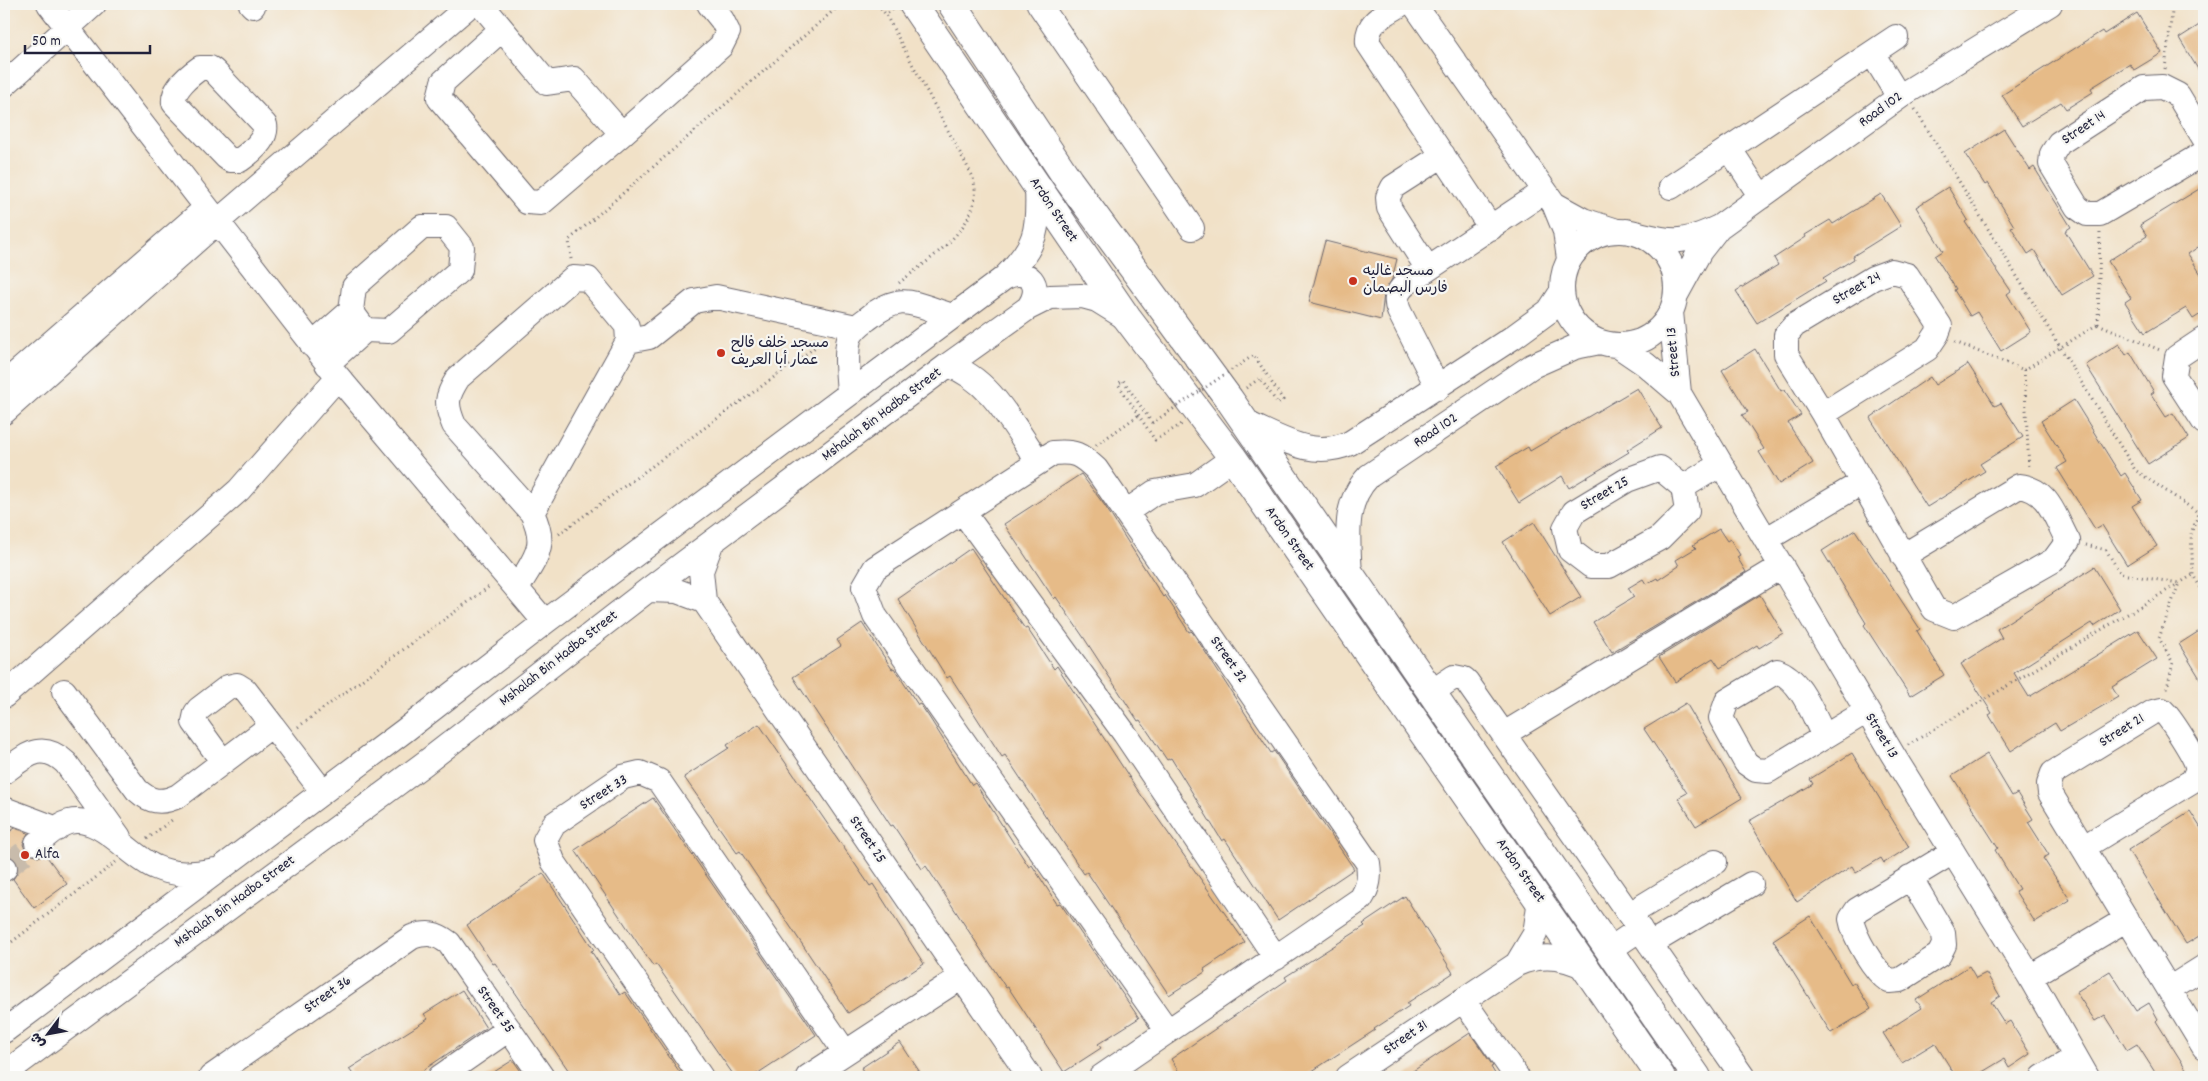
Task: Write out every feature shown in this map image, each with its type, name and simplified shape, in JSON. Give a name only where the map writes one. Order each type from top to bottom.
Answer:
[{"type":"main road","name":"Ardon Street","points":[[913,4],[1127,318],[1201,413],[1233,458],[1540,899],[1661,1077]]},
{"type":"main road","name":"Ardon Street","points":[[952,4],[1069,181],[1244,422],[1350,578],[1697,1077]]},
{"type":"street","points":[[49,4],[332,371],[545,622]]},
{"type":"street","points":[[4,85],[94,4]]},
{"type":"street","points":[[4,384],[212,215],[279,169],[471,4]]},
{"type":"street","points":[[481,4],[547,83],[574,79],[622,134]]},
{"type":"street","points":[[502,30],[443,82],[439,98],[527,202],[542,203],[721,46],[728,32],[722,20],[709,4]]},
{"type":"street","points":[[1039,4],[1192,228]]},
{"type":"street","points":[[1401,4],[1372,24],[1367,33],[1368,44],[1491,228]]},
{"type":"street","points":[[1414,4],[1549,197],[1565,230],[1569,259]]},
{"type":"street","name":"Road 102","points":[[1620,230],[1673,242],[1693,239],[1719,227],[1902,95],[2050,4]]},
{"type":"street","points":[[1670,187],[1896,37]]},
{"type":"street","points":[[1872,53],[1902,95]]},
{"type":"street","points":[[2162,87],[2178,95],[2204,138]]},
{"type":"street","name":"Street 14","points":[[2100,214],[2087,214],[2077,207],[2051,164],[2052,154],[2059,143],[2144,88],[2162,87]]},
{"type":"street","points":[[256,146],[279,169]]},
{"type":"street","points":[[1729,148],[1761,197]]},
{"type":"street","points":[[2100,214],[2204,153]]},
{"type":"street","points":[[1428,269],[1389,208],[1388,197],[1393,187],[1443,154]]},
{"type":"street","points":[[1004,278],[1025,257],[1033,242],[1038,218],[1037,187]]},
{"type":"street","points":[[1438,388],[1396,304],[1396,295],[1401,288],[1491,228],[1549,197]]},
{"type":"street","points":[[1549,197],[1584,220],[1643,236],[1658,246],[1669,260],[1675,277],[1673,304],[1662,326],[1649,337],[1633,344],[1608,344],[1585,334],[1573,322],[1565,308],[1562,292],[1563,275],[1569,259],[1578,247],[1590,238],[1620,230]]},
{"type":"street","points":[[4,412],[212,215]]},
{"type":"street","points":[[4,696],[239,490],[332,371],[358,321],[354,287],[422,227],[446,227],[462,247],[460,270],[389,331],[358,321],[312,345]]},
{"type":"street","name":"Road 102","points":[[1673,304],[1700,251],[1719,227]]},
{"type":"street","name":"Street 24","points":[[1937,334],[1940,326],[1907,275],[1892,271],[1873,278],[1794,325],[1786,336],[1786,354],[1823,414],[1934,609],[1954,617],[2054,560],[2068,541]]},
{"type":"street","points":[[4,1030],[323,792],[545,622],[1004,278],[1013,273],[1018,273],[1032,280],[1036,290],[1035,300],[1028,308]]},
{"type":"street","points":[[511,582],[540,548],[540,530],[532,513],[454,425],[448,410],[449,393],[458,378],[573,278],[588,279],[627,326],[628,341],[532,513]]},
{"type":"street","points":[[1244,422],[1305,448],[1319,451],[1334,450],[1350,443],[1438,388],[1549,311],[1562,292]]},
{"type":"street","points":[[628,341],[649,337],[694,301],[716,296],[851,326],[883,306],[894,302],[906,302],[952,316]]},
{"type":"street","name":"Mshalah Bin Hadba Street","points":[[4,1074],[425,762],[648,590],[948,365],[1028,308],[1050,297],[1082,296],[1097,300],[1127,318]]},
{"type":"street","name":"Street 13","points":[[1673,304],[1678,393]]},
{"type":"street","points":[[849,393],[849,338],[851,326]]},
{"type":"street","points":[[1823,414],[1927,348],[1937,334]]},
{"type":"street","points":[[2204,339],[2176,357],[2174,376],[2204,422]]},
{"type":"street","name":"Road 102","points":[[1350,578],[1349,508],[1360,485],[1369,476],[1532,366],[1575,347],[1608,344]]},
{"type":"street","name":"Street 13","points":[[1608,344],[1645,364],[1678,393],[1767,539],[1892,754],[2030,977],[2081,1068]]},
{"type":"street","points":[[948,365],[969,373],[986,388],[1038,461]]},
{"type":"street","points":[[1081,455],[1068,452],[1053,453],[1038,461],[875,568],[864,587],[875,616],[1167,1030]]},
{"type":"street","name":"Street 32","points":[[1081,455],[1096,469],[1368,863],[1370,878],[1368,889],[1361,899],[1100,1077]]},
{"type":"street","points":[[1126,512],[1155,492],[1195,485],[1233,458]]},
{"type":"street","points":[[1682,487],[1721,464]]},
{"type":"street","name":"Street 25","points":[[1660,468],[1682,487],[1687,511],[1660,538],[1609,566],[1591,566],[1570,550],[1565,528],[1574,512],[1627,480],[1660,468]]},
{"type":"street","points":[[1767,539],[1861,483]]},
{"type":"street","points":[[1903,556],[2019,486],[2029,487],[2043,495],[2068,541]]},
{"type":"street","points":[[963,512],[1125,734],[1276,958]]},
{"type":"street","name":"Street 25","points":[[711,544],[701,572],[704,601],[1030,1077]]},
{"type":"street","points":[[1504,734],[1782,566]]},
{"type":"street","points":[[648,590],[677,591],[704,601]]},
{"type":"street","points":[[1824,736],[1794,682],[1785,674],[1777,671],[1727,700],[1722,709],[1721,718],[1746,763],[1756,770],[1768,771],[1867,711]]},
{"type":"street","points":[[1430,693],[1454,677],[1464,679],[1743,1077]]},
{"type":"street","points":[[223,762],[196,727],[194,717],[199,709],[228,687],[237,685],[245,690],[323,792]]},
{"type":"street","points":[[64,691],[137,790],[146,798],[156,802],[168,801],[178,796],[223,762],[277,732]]},
{"type":"street","name":"Street 21","points":[[2084,848],[2192,781],[2196,774],[2197,765],[2169,716],[2162,710],[2153,712],[2053,773],[2049,784],[2050,793],[2204,1047]]},
{"type":"street","points":[[404,731],[398,743],[401,756],[412,764],[425,762]]},
{"type":"street","points":[[4,772],[35,752],[47,751],[57,755],[66,763],[127,847]]},
{"type":"street","name":"Street 33","points":[[701,1077],[553,861],[545,840],[554,824],[623,777],[640,773],[660,781],[845,1052]]},
{"type":"street","points":[[4,809],[57,828]]},
{"type":"street","points":[[37,843],[57,828],[71,821],[81,821],[127,847],[154,867],[169,872],[193,874],[219,869]]},
{"type":"street","points":[[1910,877],[1953,852]]},
{"type":"street","points":[[1609,950],[1640,929],[1714,862]]},
{"type":"street","points":[[1640,929],[1751,884]]},
{"type":"street","name":"Street 31","points":[[1517,964],[1534,934],[1540,899]]},
{"type":"street","points":[[2030,977],[2127,919]]},
{"type":"street","name":"Street 36","points":[[211,1077],[412,937],[424,933],[437,934],[449,944]]},
{"type":"street","name":"Street 35","points":[[449,944],[542,1077]]},
{"type":"street","name":"Street 31","points":[[1349,1077],[1517,964],[1548,956],[1569,960],[1588,969]]},
{"type":"street","points":[[2169,989],[2204,967]]},
{"type":"street","points":[[808,1077],[961,977]]},
{"type":"street","points":[[1463,1000],[1517,1077]]},
{"type":"street","points":[[440,1077],[508,1029]]},
{"type":"street","points":[[2043,1077],[2081,1068]]},
{"type":"path","points":[[573,278],[569,240],[841,4]]},
{"type":"path","points":[[878,4],[886,14],[973,176],[975,196],[970,212],[948,244],[897,284]]},
{"type":"path","points":[[886,14],[900,4]]},
{"type":"path","points":[[2162,87],[2174,4]]},
{"type":"path","points":[[1902,95],[2061,347],[2134,470],[2199,513]]},
{"type":"path","points":[[2098,324],[2100,214]]},
{"type":"path","points":[[2024,370],[2098,324]]},
{"type":"path","points":[[2098,324],[2176,357]]},
{"type":"path","points":[[540,548],[851,326]]},
{"type":"path","points":[[1937,334],[2024,370]]},
{"type":"path","points":[[1201,413],[1155,440],[1118,384],[1123,380],[1152,423],[1254,355],[1284,400],[1278,404],[1260,378]]},
{"type":"path","points":[[2024,370],[2029,487]]},
{"type":"path","points":[[1081,455],[1138,415]]},
{"type":"path","points":[[2204,501],[2191,533],[2193,575],[2204,593]]},
{"type":"path","points":[[2068,541],[2106,550],[2121,574],[2179,583]]},
{"type":"path","points":[[1892,754],[2193,575]]},
{"type":"path","points":[[277,732],[511,582]]},
{"type":"path","points":[[2162,710],[2173,663],[2159,638],[2179,583]]},
{"type":"path","points":[[4,948],[127,847],[179,815]]},
{"type":"building","points":[[2137,13],[2162,53],[2134,70],[2130,64],[2091,88],[2093,92],[2066,109],[2061,102],[2022,126],[2002,95],[2102,31],[2104,34]]},
{"type":"building","points":[[2204,22],[2204,79],[2179,38]]},
{"type":"building","points":[[2004,129],[2030,170],[2034,167],[2071,227],[2065,231],[2093,276],[2062,295],[2034,250],[2028,254],[2011,227],[2014,226],[1988,183],[1985,185],[1965,154]]},
{"type":"building","points":[[2204,186],[2204,243],[2188,254],[2204,279],[2204,312],[2193,319],[2186,308],[2145,333],[2125,302],[2131,298],[2108,261],[2147,236],[2140,225]]},
{"type":"building","points":[[1948,187],[1968,220],[1965,222],[2011,291],[2007,294],[2031,332],[2001,351],[1977,312],[1970,316],[1954,290],[1956,289],[1935,256],[1943,251],[1916,207]]},
{"type":"building","points":[[1881,194],[1901,226],[1853,256],[1854,259],[1823,278],[1826,281],[1757,323],[1736,291],[1778,265],[1774,258],[1806,237],[1805,235],[1830,220],[1833,224]]},
{"type":"building","name":"مسجد غاليه فارس البصمان","points":[[1325,241],[1397,259],[1392,279],[1384,293],[1381,320],[1309,302]]},
{"type":"building","points":[[2119,344],[2126,355],[2130,352],[2154,392],[2151,394],[2166,417],[2173,413],[2189,438],[2148,464],[2086,365]]},
{"type":"building","points":[[1755,349],[1781,391],[1784,389],[1801,415],[1788,423],[1813,463],[1779,484],[1759,452],[1764,449],[1742,415],[1748,412],[1722,370]]},
{"type":"building","points":[[1968,364],[1995,406],[2001,403],[2023,437],[1980,464],[1985,471],[1927,507],[1870,418],[1930,377],[1935,385]]},
{"type":"building","points":[[1637,388],[1662,428],[1627,450],[1629,452],[1569,488],[1562,476],[1519,503],[1496,466],[1528,447],[1530,451]]},
{"type":"building","points":[[2074,400],[2121,476],[2125,473],[2142,500],[2132,506],[2157,546],[2127,565],[2102,525],[2095,529],[2057,468],[2067,462],[2041,421]]},
{"type":"building","points":[[1081,474],[1105,506],[1163,597],[1165,595],[1189,632],[1193,633],[1271,753],[1274,751],[1354,869],[1278,920],[1225,839],[1222,841],[1171,758],[1167,760],[1140,720],[1138,721],[1084,638],[1056,597],[1054,599],[1004,524]]},
{"type":"building","points":[[1534,522],[1581,597],[1550,616],[1503,542]]},
{"type":"building","points":[[1719,529],[1727,541],[1730,539],[1740,555],[1737,557],[1746,572],[1612,652],[1593,622],[1634,597],[1628,588],[1643,579],[1646,584],[1657,578],[1658,580],[1679,566],[1676,560],[1696,548],[1693,545]]},
{"type":"building","points":[[1855,530],[1920,629],[1917,631],[1944,675],[1910,696],[1864,625],[1866,623],[1822,551]]},
{"type":"building","points":[[971,548],[1054,669],[1057,666],[1137,789],[1245,942],[1204,969],[1205,972],[1169,995],[1087,872],[1084,874],[1005,755],[1002,757],[950,676],[947,678],[898,599]]},
{"type":"building","points":[[2094,567],[2120,609],[2094,626],[2092,623],[2014,673],[2029,697],[2138,630],[2157,659],[2112,687],[2118,697],[2060,731],[2055,723],[2011,751],[1989,715],[1992,713],[1961,664],[2002,638],[1997,629]]},
{"type":"building","points":[[1760,595],[1783,633],[1759,648],[1757,645],[1720,668],[1713,658],[1675,682],[1659,657]]},
{"type":"building","points":[[862,623],[892,669],[894,668],[918,705],[920,704],[929,717],[972,785],[975,783],[1029,867],[1032,865],[1057,904],[1060,903],[1139,1018],[1098,1044],[1101,1048],[1064,1072],[926,866],[922,869],[893,825],[891,826],[793,677],[841,646],[837,640]]},
{"type":"building","points":[[2204,628],[2204,685],[2179,644]]},
{"type":"building","points":[[1686,703],[1742,798],[1696,826],[1678,798],[1687,793],[1644,729]]},
{"type":"building","points":[[759,724],[870,886],[873,884],[924,964],[848,1013],[740,851],[737,853],[684,777],[729,748],[727,745]]},
{"type":"building","points":[[1852,753],[1909,847],[1884,863],[1881,858],[1856,873],[1852,866],[1797,902],[1749,821],[1813,784],[1810,779]]},
{"type":"building","points":[[1987,754],[2012,796],[2017,793],[2033,819],[2028,822],[2049,855],[2043,858],[2070,900],[2035,922],[2015,891],[2019,889],[1995,850],[1998,848],[1952,776]]},
{"type":"building","points":[[653,798],[816,1035],[752,1077],[735,1077],[656,964],[653,966],[575,850]]},
{"type":"building","points":[[2190,811],[2204,833],[2204,933],[2186,944],[2128,850]]},
{"type":"building","name":"Alfa","points":[[15,828],[28,833],[23,844],[26,852],[38,857],[45,854],[67,884],[34,908],[13,879],[18,872],[18,864],[14,858],[4,855],[4,836]]},
{"type":"building","points":[[543,873],[594,950],[591,951],[620,995],[625,992],[683,1077],[573,1077],[495,963],[493,964],[467,925]]},
{"type":"building","points":[[1405,896],[1453,973],[1407,1003],[1409,1006],[1375,1030],[1303,1077],[1182,1077],[1171,1059],[1287,980],[1285,977],[1365,926],[1363,924]]},
{"type":"building","points":[[1810,916],[1851,984],[1854,982],[1871,1009],[1831,1033],[1773,940]]},
{"type":"building","points":[[1969,966],[1976,978],[1986,973],[2000,996],[1991,1002],[2005,1024],[2010,1021],[2030,1054],[2009,1068],[2004,1059],[1974,1077],[1956,1077],[1935,1043],[1902,1063],[1883,1033],[1922,1008],[1916,1000]]},
{"type":"building","points":[[2110,971],[2136,1011],[2149,1003],[2158,1019],[2156,1021],[2188,1072],[2179,1077],[2158,1077],[2137,1044],[2127,1050],[2105,1015],[2095,1021],[2076,992]]},
{"type":"building","points":[[462,990],[486,1028],[413,1077],[355,1077],[349,1069],[428,1019],[424,1014]]},
{"type":"building","points":[[1470,1033],[1493,1066],[1491,1067],[1497,1077],[1404,1077]]},
{"type":"building","points":[[900,1042],[923,1077],[867,1077],[861,1068]]},
{"type":"building","points":[[513,1060],[525,1077],[486,1077]]},
{"type":"tunnel","points":[[5,868],[37,843]]},
{"type":"place","name":"مسجد غاليه فارس البصمان","points":[[1353,281]]},
{"type":"place","name":"مسجد خلف فالح عمار أبا العريف","points":[[721,353]]},
{"type":"place","name":"Alfa","points":[[25,855]]}]
